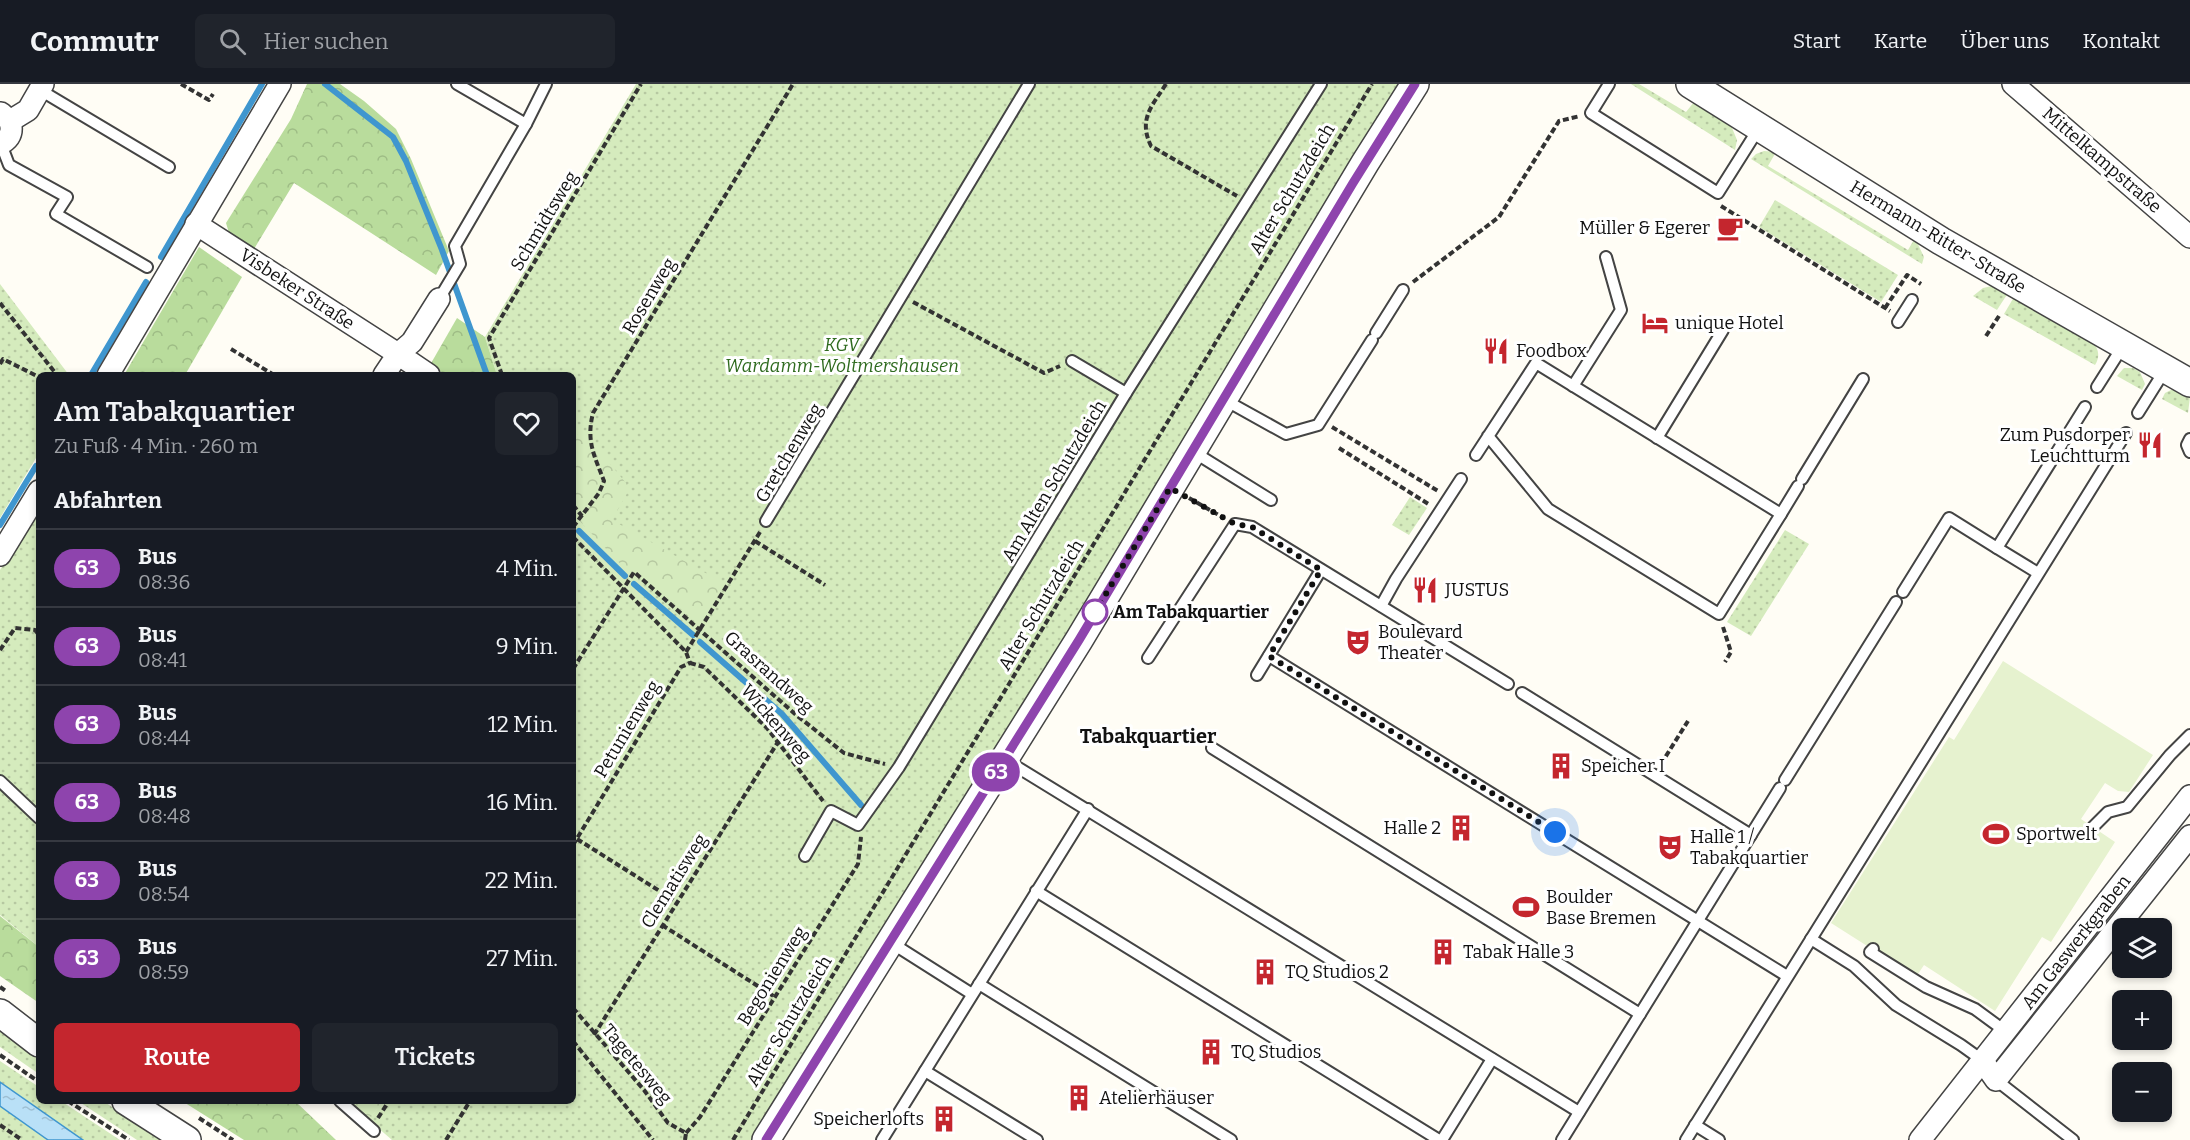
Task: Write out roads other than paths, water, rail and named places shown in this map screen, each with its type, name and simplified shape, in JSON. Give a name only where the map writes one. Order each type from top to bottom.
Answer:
[{"type":"street","points":[[110,372],[280,84]]},
{"type":"street","points":[[766,1140],[1004,759],[1415,84]]},
{"type":"street","name":"Hermann-Ritter-Straße","points":[[1690,84],[1941,241],[2190,383]]},
{"type":"street","name":"Mittelkampstraße","points":[[2013,84],[2190,237]]},
{"type":"street","points":[[1,144],[9,139],[12,130],[5,117],[28,110],[41,87]]},
{"type":"street","name":"Visbeker Straße","points":[[196,225],[425,372]]},
{"type":"street","points":[[386,372],[398,354],[412,342],[439,299]]},
{"type":"street","points":[[0,555],[36,495]]},
{"type":"street","name":"Am Gaswerkgraben","points":[[1920,1140],[2190,796]]},
{"type":"street","name":"Am Gaswerkgraben","points":[[1996,1080],[2189,838],[2169,823]]},
{"type":"street","points":[[0,1013],[36,1041]]},
{"type":"street","points":[[1982,1060],[1996,1080]]},
{"type":"street","points":[[131,1104],[187,1140]]},
{"type":"lane","points":[[457,84],[526,124]]},
{"type":"lane","points":[[439,299],[460,264],[455,246],[526,124],[546,84]]},
{"type":"lane","name":"Gretchenweg","points":[[766,521],[1029,84]]},
{"type":"lane","name":"Am Alten Schutzdeich","points":[[805,856],[831,811],[858,825],[899,767],[1126,393],[1321,84]]},
{"type":"lane","points":[[1609,84],[1592,112],[1718,193],[1759,128]]},
{"type":"lane","points":[[41,87],[168,167]]},
{"type":"lane","points":[[1,144],[9,165],[66,197],[56,214],[147,267]]},
{"type":"lane","points":[[1573,386],[1621,310],[1606,257]]},
{"type":"lane","points":[[1223,399],[1286,434],[1318,425],[1403,290]]},
{"type":"lane","points":[[1899,320],[1912,300]]},
{"type":"lane","points":[[1657,438],[1723,330]]},
{"type":"lane","points":[[2097,387],[2123,346]]},
{"type":"lane","points":[[1072,361],[1126,393]]},
{"type":"lane","points":[[1476,455],[1536,363],[1781,514]]},
{"type":"lane","points":[[2138,412],[2165,369]]},
{"type":"lane","points":[[1488,436],[1548,509],[1719,614],[1863,379]]},
{"type":"lane","points":[[1997,548],[2085,408]]},
{"type":"lane","points":[[1686,1140],[2126,433]]},
{"type":"lane","points":[[2190,439],[2187,445],[2190,452]]},
{"type":"lane","points":[[1192,451],[1271,500]]},
{"type":"lane","points":[[1381,606],[1461,479]]},
{"type":"lane","points":[[1562,1140],[1948,518],[2038,573]]},
{"type":"lane","points":[[1148,658],[1235,524],[1252,527],[1508,684]]},
{"type":"lane","points":[[1257,675],[1321,570]]},
{"type":"lane","points":[[1269,656],[1787,976]]},
{"type":"lane","points":[[1522,693],[1751,835]]},
{"type":"lane","points":[[2092,827],[2108,812],[2127,807],[2170,755],[2190,735]]},
{"type":"lane","points":[[1212,748],[1640,1014]]},
{"type":"lane","points":[[1004,759],[1579,1112]]},
{"type":"lane","points":[[0,781],[36,815]]},
{"type":"lane","points":[[882,1140],[1088,809]]},
{"type":"lane","points":[[1036,891],[1440,1140],[1492,1059]]},
{"type":"lane","points":[[1811,939],[1854,966],[1896,1005],[1982,1060]]},
{"type":"lane","points":[[889,942],[972,994]]},
{"type":"lane","points":[[1873,949],[1870,952],[1926,987],[1976,1009],[2005,1031]]},
{"type":"lane","points":[[979,984],[1231,1140]]},
{"type":"lane","points":[[925,1071],[1037,1140]]},
{"type":"lane","points":[[1996,1080],[2073,1140]]},
{"type":"lane","points":[[343,1104],[374,1131]]},
{"type":"lane","points":[[1695,1125],[1719,1140]]},
{"type":"water","points":[[0,1082],[83,1140],[48,1140],[0,1106]]},
{"type":"waterway","points":[[161,257],[262,84]]},
{"type":"waterway","points":[[325,84],[393,137],[406,161],[442,250],[486,372]]},
{"type":"waterway","points":[[93,372],[146,282]]},
{"type":"waterway","points":[[0,525],[36,466]]},
{"type":"waterway","points":[[579,531],[625,576]]},
{"type":"waterway","points":[[634,584],[693,635]]},
{"type":"waterway","points":[[700,642],[782,714],[861,805]]},
{"type":"place","name":"Müller & Egerer","points":[[1730,228]]},
{"type":"place","name":"unique Hotel","points":[[1655,323]]},
{"type":"place","name":"Foodbox","points":[[1496,351]]},
{"type":"place","name":"Zum Pusdorper Leuchtturm","points":[[2150,445]]},
{"type":"place","name":"JUSTUS","points":[[1425,590]]},
{"type":"place","name":"Am Tabakquartier","points":[[1095,612]]},
{"type":"place","name":"Boulevard Theater","points":[[1358,642]]},
{"type":"place","name":"Speicher I","points":[[1561,766]]},
{"type":"place","name":"Halle 2","points":[[1461,828]]},
{"type":"place","name":"Sportwelt","points":[[1996,834]]},
{"type":"place","name":"Halle 1 / Tabakquartier","points":[[1670,847]]},
{"type":"place","name":"Boulder Base Bremen","points":[[1526,907]]},
{"type":"place","name":"Tabak Halle 3","points":[[1443,952]]},
{"type":"place","name":"TQ Studios 2","points":[[1265,972]]},
{"type":"place","name":"TQ Studios","points":[[1211,1052]]},
{"type":"place","name":"Atelierhäuser","points":[[1079,1098]]},
{"type":"place","name":"Speicherlofts","points":[[944,1119]]},
{"type":"district","name":"Tabakquartier","points":[[1148,736]]},
{"type":"park label","name":"KGV Wardamm-Woltmershausen","points":[[842,355]]}]
